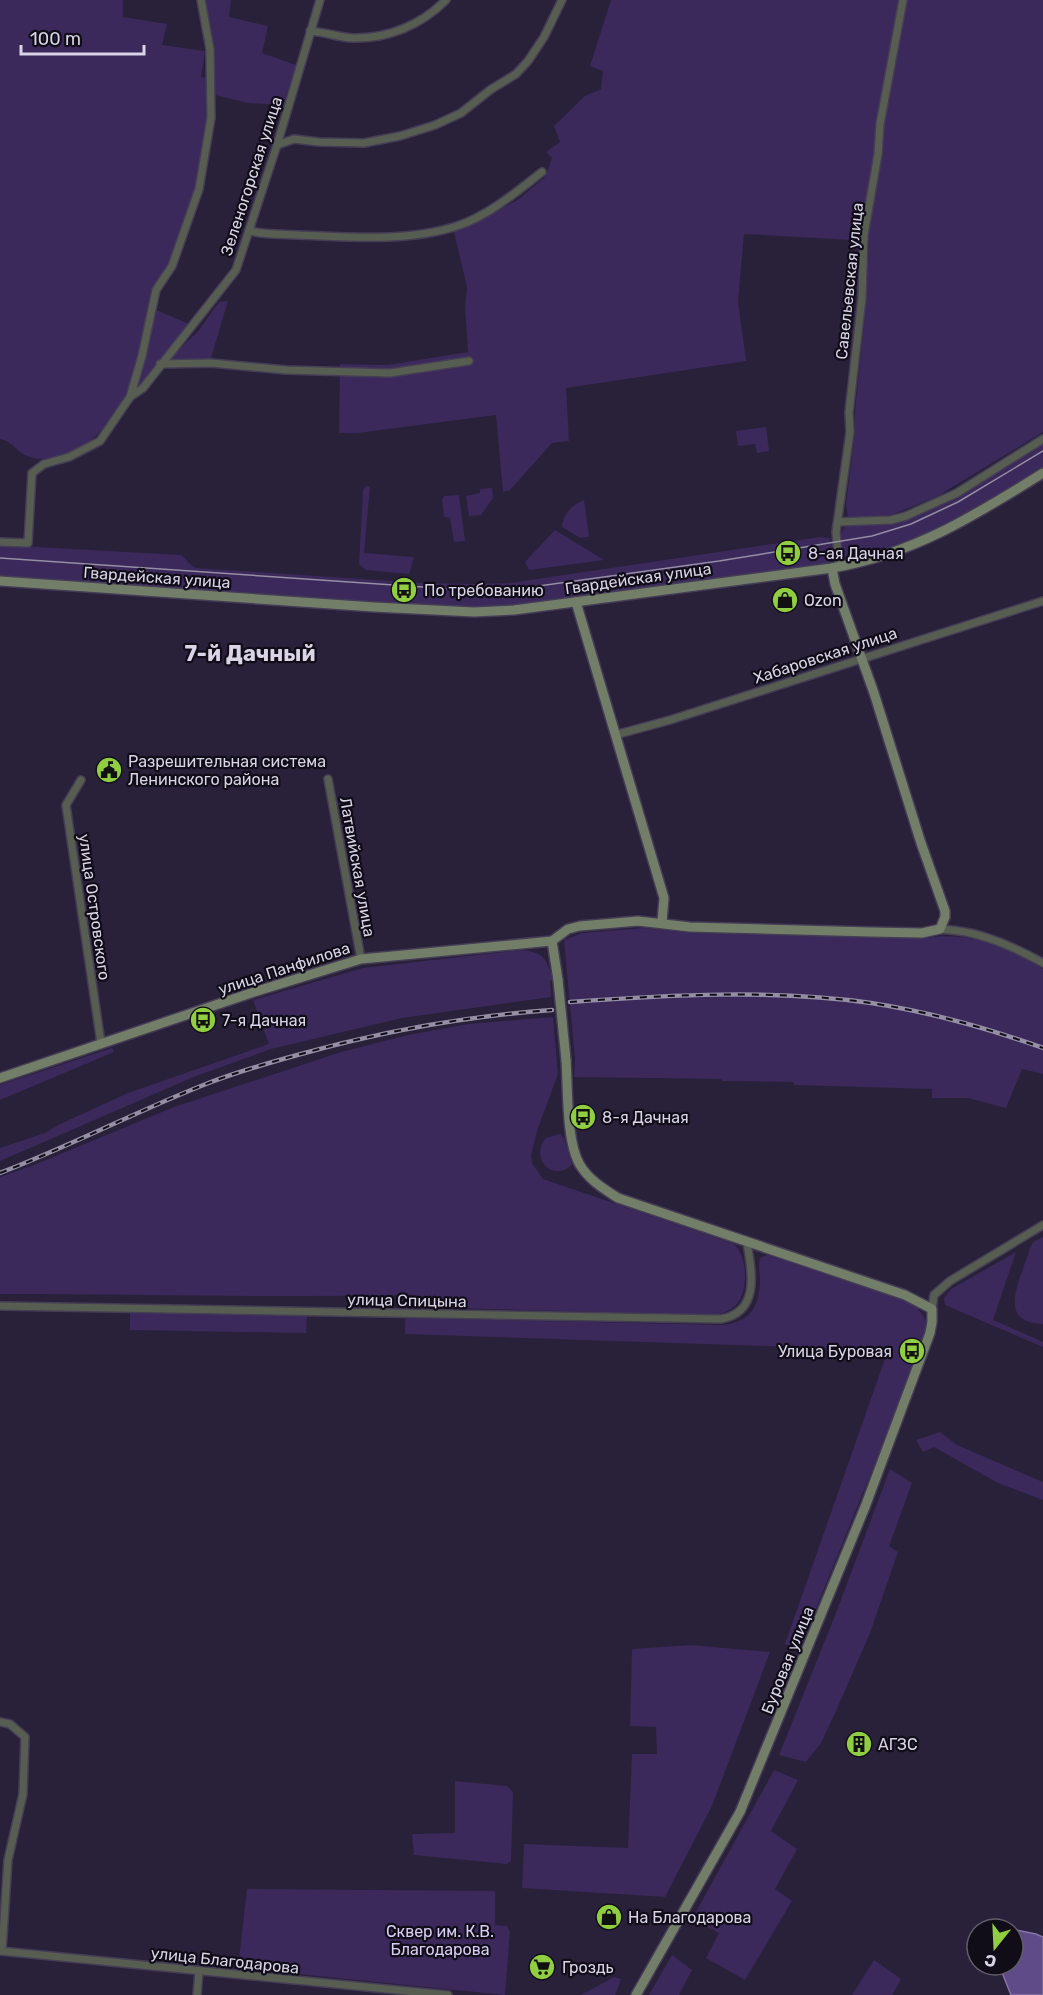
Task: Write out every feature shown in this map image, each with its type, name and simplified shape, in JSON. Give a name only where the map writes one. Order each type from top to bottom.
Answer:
[{"type":"main road","name":"Гвардейская улица","points":[[0,581],[374,607],[474,612],[514,610],[835,567],[869,560],[906,549],[970,518],[1043,473]]},
{"type":"main road","points":[[835,567],[835,584],[945,911],[940,929],[922,933],[871,932],[690,927],[638,921],[568,929],[552,941],[558,980],[572,1140],[579,1164],[590,1178],[618,1198],[905,1295],[932,1308]]},
{"type":"main road","points":[[576,602],[664,898],[662,922]]},
{"type":"main road","name":"улица Панфилова","points":[[0,1078],[361,959],[552,941]]},
{"type":"main road","name":"Буровая улица","points":[[636,1995],[740,1812],[865,1507],[922,1355],[932,1322],[932,1308]]},
{"type":"street","points":[[0,542],[28,543],[32,474],[44,464],[69,458],[100,441],[130,397],[142,356],[156,290],[172,266],[201,178],[211,118],[210,49],[201,0]]},
{"type":"street","name":"Зеленогорская улица","points":[[130,397],[142,388],[236,270],[277,145],[320,0]]},
{"type":"street","points":[[310,31],[351,38],[380,36],[401,30],[431,15],[446,0]]},
{"type":"street","points":[[277,145],[294,139],[364,143],[400,136],[435,125],[461,113],[490,90],[516,74],[528,61],[544,37],[562,0]]},
{"type":"street","name":"Савельевская улица","points":[[835,567],[836,532],[850,432],[849,412],[862,298],[864,235],[878,154],[880,124],[903,0]]},
{"type":"street","points":[[250,231],[352,238],[423,234],[457,226],[488,211],[542,172]]},
{"type":"street","points":[[160,364],[211,363],[286,370],[390,373],[469,362]]},
{"type":"street","points":[[838,522],[891,520],[906,516],[957,493],[1043,439]]},
{"type":"street","name":"Хабаровская улица","points":[[615,735],[670,720],[1043,600]]},
{"type":"street","name":"Латвийская улица","points":[[328,779],[361,959]]},
{"type":"street","name":"улица Островского","points":[[81,780],[66,805],[101,1043]]},
{"type":"street","points":[[940,929],[959,931],[992,940],[1043,963]]},
{"type":"street","points":[[932,1308],[934,1295],[950,1281],[1043,1225]]},
{"type":"street","name":"улица Спицына","points":[[0,1306],[721,1320],[734,1317],[743,1308],[748,1298],[752,1283],[747,1243]]},
{"type":"street","points":[[0,1722],[10,1724],[25,1737],[23,1794],[8,1860],[1,1951]]},
{"type":"street","name":"улица Благодарова","points":[[1,1951],[448,1995]]},
{"type":"street","points":[[197,1995],[199,1971]]},
{"type":"green space","points":[[0,0],[123,0],[123,17],[167,24],[162,45],[205,51],[201,77],[208,78],[205,141],[197,183],[168,265],[151,294],[140,355],[129,387],[122,403],[101,431],[74,451],[48,459],[27,456],[0,439]]},
{"type":"green space","points":[[204,0],[231,0],[229,17],[268,26],[262,53],[296,65],[283,105],[248,103],[215,95],[215,47]]},
{"type":"green space","points":[[611,0],[1043,0],[1043,432],[936,497],[891,515],[848,518],[846,505],[855,433],[869,241],[744,234],[738,302],[746,361],[566,388],[569,441],[552,443],[510,490],[503,492],[496,415],[358,433],[339,433],[340,364],[388,365],[468,352],[465,307],[467,287],[454,232],[519,199],[545,177],[552,158],[546,152],[560,142],[554,126],[585,96],[601,89],[603,71],[590,66]]},
{"type":"green space","points":[[228,301],[211,358],[175,361],[171,358],[199,330],[220,302]]},
{"type":"green space","points":[[154,309],[189,324],[138,386],[135,385]]},
{"type":"green space","points":[[766,427],[769,451],[757,453],[755,444],[738,446],[736,431]]},
{"type":"green space","points":[[1043,438],[1043,469],[997,497],[950,524],[900,547],[848,560],[843,557],[840,537],[846,526],[884,523],[951,495]]},
{"type":"green space","points":[[366,486],[370,487],[364,553],[414,557],[409,574],[366,570],[359,564],[363,490]]},
{"type":"green space","points":[[492,488],[493,498],[481,515],[469,516],[466,496],[480,493],[480,489]]},
{"type":"green space","points":[[459,495],[465,541],[454,542],[450,518],[444,517],[442,499],[444,496]]},
{"type":"green space","points":[[584,500],[589,537],[580,538],[562,527],[562,523],[569,510]]},
{"type":"green space","points":[[555,530],[604,560],[529,570],[525,562]]},
{"type":"green space","points":[[820,537],[830,538],[834,556],[829,563],[514,606],[422,606],[0,576],[0,545],[181,555],[196,568],[422,583],[510,583]]},
{"type":"green space","points":[[644,928],[689,933],[925,938],[941,936],[972,939],[1001,948],[1043,969],[1043,1074],[1022,1069],[1006,1108],[968,1098],[932,1098],[932,1089],[794,1085],[793,1082],[722,1081],[721,1079],[574,1077],[575,1059],[564,940],[582,933]]},
{"type":"green space","points":[[522,950],[536,953],[544,958],[553,980],[550,981],[551,997],[402,1018],[271,1049],[196,1076],[0,1161],[0,1148],[45,1133],[128,1093],[269,1044],[253,1000],[363,968]]},
{"type":"green space","points":[[553,1017],[558,1074],[538,1128],[531,1155],[532,1163],[543,1179],[734,1244],[742,1256],[745,1282],[741,1298],[730,1310],[716,1315],[418,1307],[414,1295],[0,1294],[0,1177],[174,1107],[341,1052],[408,1035],[468,1024]]},
{"type":"green space","points":[[112,1048],[114,1052],[0,1100],[0,1085]]},
{"type":"green space","points":[[560,1134],[564,1138],[572,1165],[557,1171],[545,1166],[540,1153],[546,1138]]},
{"type":"green space","points":[[1043,1237],[1043,1324],[1028,1322],[1019,1316],[1015,1307],[1015,1296],[1030,1248],[1033,1242]]},
{"type":"green space","points":[[1016,1252],[993,1320],[1043,1342],[1043,1347],[945,1305],[944,1298],[951,1289]]},
{"type":"green space","points":[[767,1255],[905,1300],[917,1307],[927,1322],[925,1333],[878,1456],[799,1650],[785,1644],[888,1350],[405,1334],[405,1318],[723,1325],[740,1321],[755,1307],[759,1292],[760,1258]]},
{"type":"green space","points":[[130,1313],[307,1316],[306,1333],[130,1330]]},
{"type":"green space","points":[[940,1432],[957,1445],[1043,1482],[1043,1500],[998,1483],[934,1447],[923,1452],[916,1440]]},
{"type":"green space","points":[[890,1469],[912,1483],[889,1546],[898,1552],[870,1633],[821,1743],[806,1762],[779,1755],[836,1613]]},
{"type":"green space","points":[[691,1645],[770,1652],[712,1806],[665,1897],[522,1888],[524,1844],[628,1848],[632,1754],[657,1754],[656,1727],[630,1726],[632,1649]]},
{"type":"green space","points":[[774,1770],[798,1780],[771,1831],[797,1849],[775,1889],[792,1901],[745,1980],[706,1958],[719,1933],[692,1919]]},
{"type":"green space","points":[[455,1781],[507,1786],[513,1792],[511,1861],[507,1864],[414,1855],[412,1834],[455,1833]]},
{"type":"green space","name":"Сквер им. К.В. Благодарова","points":[[247,1889],[495,1891],[495,1925],[507,1926],[510,1931],[505,1995],[238,1968]]},
{"type":"green space","points":[[672,1955],[692,1970],[679,1995],[649,1995]]},
{"type":"green space","points":[[874,1960],[901,1979],[892,1995],[852,1995]]},
{"type":"green space","points":[[614,1977],[621,1979],[615,1995],[581,1995]]},
{"type":"shaded area","points":[[1025,1932],[1043,1937],[1043,1995],[1011,1995],[1004,1977],[1025,1977]]},
{"type":"tram line","points":[[0,558],[496,592],[719,561],[872,536],[911,524],[958,502],[1043,451]]},
{"type":"railway","points":[[570,1002],[721,995],[834,999],[871,1003],[937,1016],[980,1027],[1043,1048]]},
{"type":"railway","points":[[0,1173],[176,1096],[263,1065],[363,1038],[426,1026],[489,1016],[552,1010]]},
{"type":"place","name":"8-ая Дачная","points":[[788,553]]},
{"type":"place","name":"По требованию","points":[[404,590]]},
{"type":"place","name":"Ozon","points":[[785,600]]},
{"type":"place","name":"Разрешительная система Ленинского района","points":[[109,770]]},
{"type":"place","name":"7-я Дачная","points":[[203,1020]]},
{"type":"place","name":"8-я Дачная","points":[[583,1117]]},
{"type":"place","name":"Улица Буровая","points":[[912,1351]]},
{"type":"place","name":"АГЗС","points":[[859,1744]]},
{"type":"place","name":"На Благодарова","points":[[609,1917]]},
{"type":"place","name":"Гроздь","points":[[542,1967]]},
{"type":"district","name":"7-й Дачный","points":[[250,653]]}]
